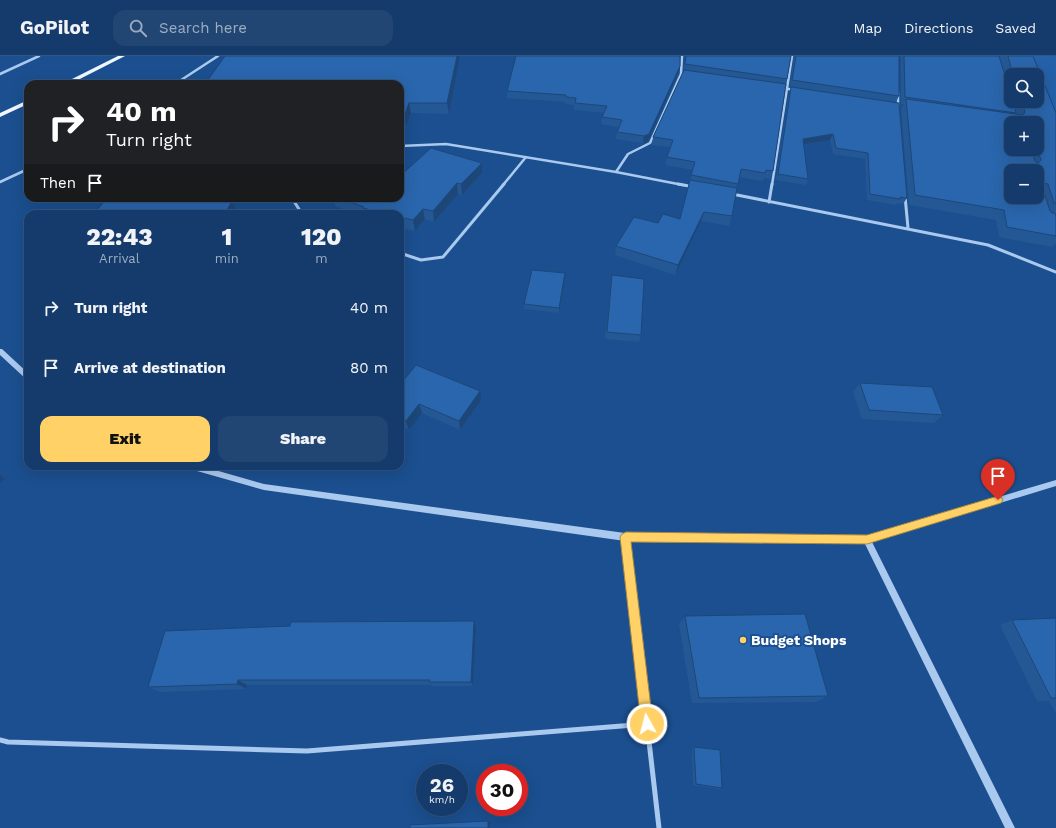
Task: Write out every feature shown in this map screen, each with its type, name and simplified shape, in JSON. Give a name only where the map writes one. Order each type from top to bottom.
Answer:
[{"type":"main road","points":[[73,80],[122,56]]},
{"type":"main road","points":[[0,115],[24,104]]},
{"type":"street","points":[[0,74],[39,56]]},
{"type":"street","points":[[181,80],[218,56]]},
{"type":"street","points":[[616,172],[628,154],[650,143],[681,74],[682,56]]},
{"type":"street","points":[[769,202],[792,56]]},
{"type":"street","points":[[779,88],[802,91]]},
{"type":"street","points":[[898,91],[898,113]]},
{"type":"street","points":[[890,104],[905,106]]},
{"type":"street","points":[[404,146],[446,144],[616,172],[700,188]]},
{"type":"street","points":[[404,254],[422,260],[442,257],[526,157]]},
{"type":"street","points":[[0,182],[24,171]]},
{"type":"street","points":[[905,190],[908,228]]},
{"type":"street","points":[[731,194],[988,245],[1056,272]]},
{"type":"street","points":[[0,351],[24,373]]},
{"type":"street","points":[[204,470],[264,487],[626,537],[867,540],[1056,482]]},
{"type":"street","points":[[626,537],[659,828]]},
{"type":"street","points":[[867,540],[1010,828]]},
{"type":"street","points":[[0,740],[8,742],[307,751],[647,724]]},
{"type":"shaded area","points":[[1011,56],[1056,56],[1056,185],[1044,146],[1044,116],[1037,116],[1037,108],[1044,108],[1044,68],[1027,68]]},
{"type":"building","points":[[225,56],[457,56],[447,103],[409,103],[404,117],[404,80],[208,80]]},
{"type":"building","points":[[516,56],[680,56],[680,66],[649,134],[644,136],[617,132],[622,120],[602,117],[607,106],[575,103],[576,98],[566,97],[566,95],[507,91]]},
{"type":"building","points":[[686,56],[791,56],[787,79],[685,64]]},
{"type":"building","points":[[796,56],[899,56],[899,96],[792,80]]},
{"type":"building","points":[[904,56],[999,56],[1004,72],[1004,108],[1015,108],[1016,113],[905,97]]},
{"type":"building","points":[[1008,56],[1033,56],[1038,68],[1011,68]]},
{"type":"building","points":[[684,70],[786,84],[773,171],[766,170],[765,173],[741,169],[738,184],[691,175],[695,162],[667,157],[673,140],[653,137]]},
{"type":"building","points":[[1044,83],[1056,113],[1056,203],[1054,203],[1048,184],[1044,183],[1044,164],[1004,164],[1004,204],[1044,204],[1044,192],[1050,211],[1055,213],[1056,236],[1007,227],[1004,210],[915,195],[906,99],[1023,115],[1025,112],[1024,108],[1044,108]]},
{"type":"building","points":[[791,87],[899,103],[907,198],[900,197],[900,199],[870,194],[868,153],[836,148],[833,134],[803,139],[808,179],[778,174]]},
{"type":"building","points":[[431,148],[482,163],[461,184],[457,183],[433,211],[423,209],[413,220],[404,218],[404,210],[371,210],[350,202],[404,202],[404,172]]},
{"type":"building","points":[[690,180],[737,188],[732,216],[704,212],[678,265],[616,246],[634,217],[658,223],[663,214],[680,219]]},
{"type":"building","points":[[104,202],[231,202],[227,210],[97,210]]},
{"type":"building","points":[[532,270],[565,273],[559,308],[524,304]]},
{"type":"building","points":[[612,275],[644,279],[641,335],[607,332]]},
{"type":"building","points":[[416,365],[480,391],[459,421],[419,404],[406,421],[404,420],[404,380]]},
{"type":"building","points":[[860,383],[932,387],[943,415],[869,410]]},
{"type":"building","points":[[805,614],[828,696],[699,698],[685,616]]},
{"type":"building","points":[[1056,618],[1056,698],[1051,698],[1012,620]]},
{"type":"building","points":[[474,621],[471,682],[429,682],[430,680],[238,680],[237,684],[148,687],[165,631],[290,626],[291,622]]},
{"type":"building","points":[[694,747],[720,750],[722,788],[696,784]]},
{"type":"building","points":[[488,821],[488,828],[410,828],[410,825]]},
{"type":"place","name":"Budget Shops","points":[[743,640]]},
{"type":"route","points":[[647,724],[626,537],[867,540],[998,500]]}]
